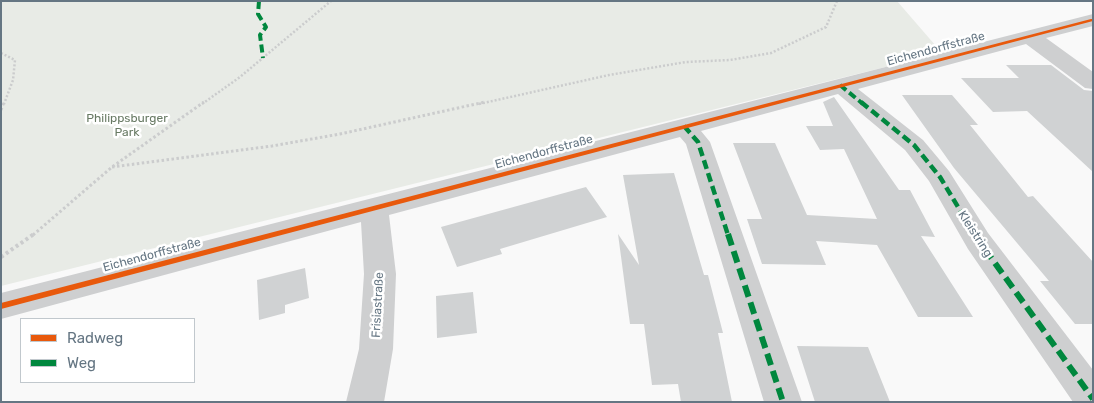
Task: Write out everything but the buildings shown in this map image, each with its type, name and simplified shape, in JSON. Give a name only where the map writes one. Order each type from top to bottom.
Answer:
[{"type":"street","name":"Eichendorffstraße","points":[[1,306],[1093,20]]},
{"type":"street","points":[[1026,36],[1043,46],[1093,83]]},
{"type":"street","name":"Kleistring","points":[[840,85],[914,145],[940,177],[978,241],[1093,399]]},
{"type":"street","points":[[684,126],[698,142],[784,402]]},
{"type":"street","name":"Frisiastraße","points":[[365,402],[376,349],[380,274],[374,208]]},
{"type":"path","points":[[1,257],[33,234],[112,167],[240,77],[331,1]]},
{"type":"path","points":[[112,167],[272,146],[340,134],[609,74],[686,62],[730,60],[771,53],[826,28],[837,1]]},
{"type":"path","points":[[1,53],[16,60],[14,80],[1,110]]},
{"type":"green space","name":"Philippsburger Park","points":[[1,1],[897,1],[942,53],[1,286]]},
{"type":"marked path","points":[[259,1],[258,14],[266,27],[260,35],[263,58]]},
{"type":"marked path","points":[[840,85],[914,145],[940,177],[978,241],[1093,399]]},
{"type":"marked path","points":[[684,126],[698,142],[783,402]]},
{"type":"cycle path","points":[[1,306],[1093,20]]}]
